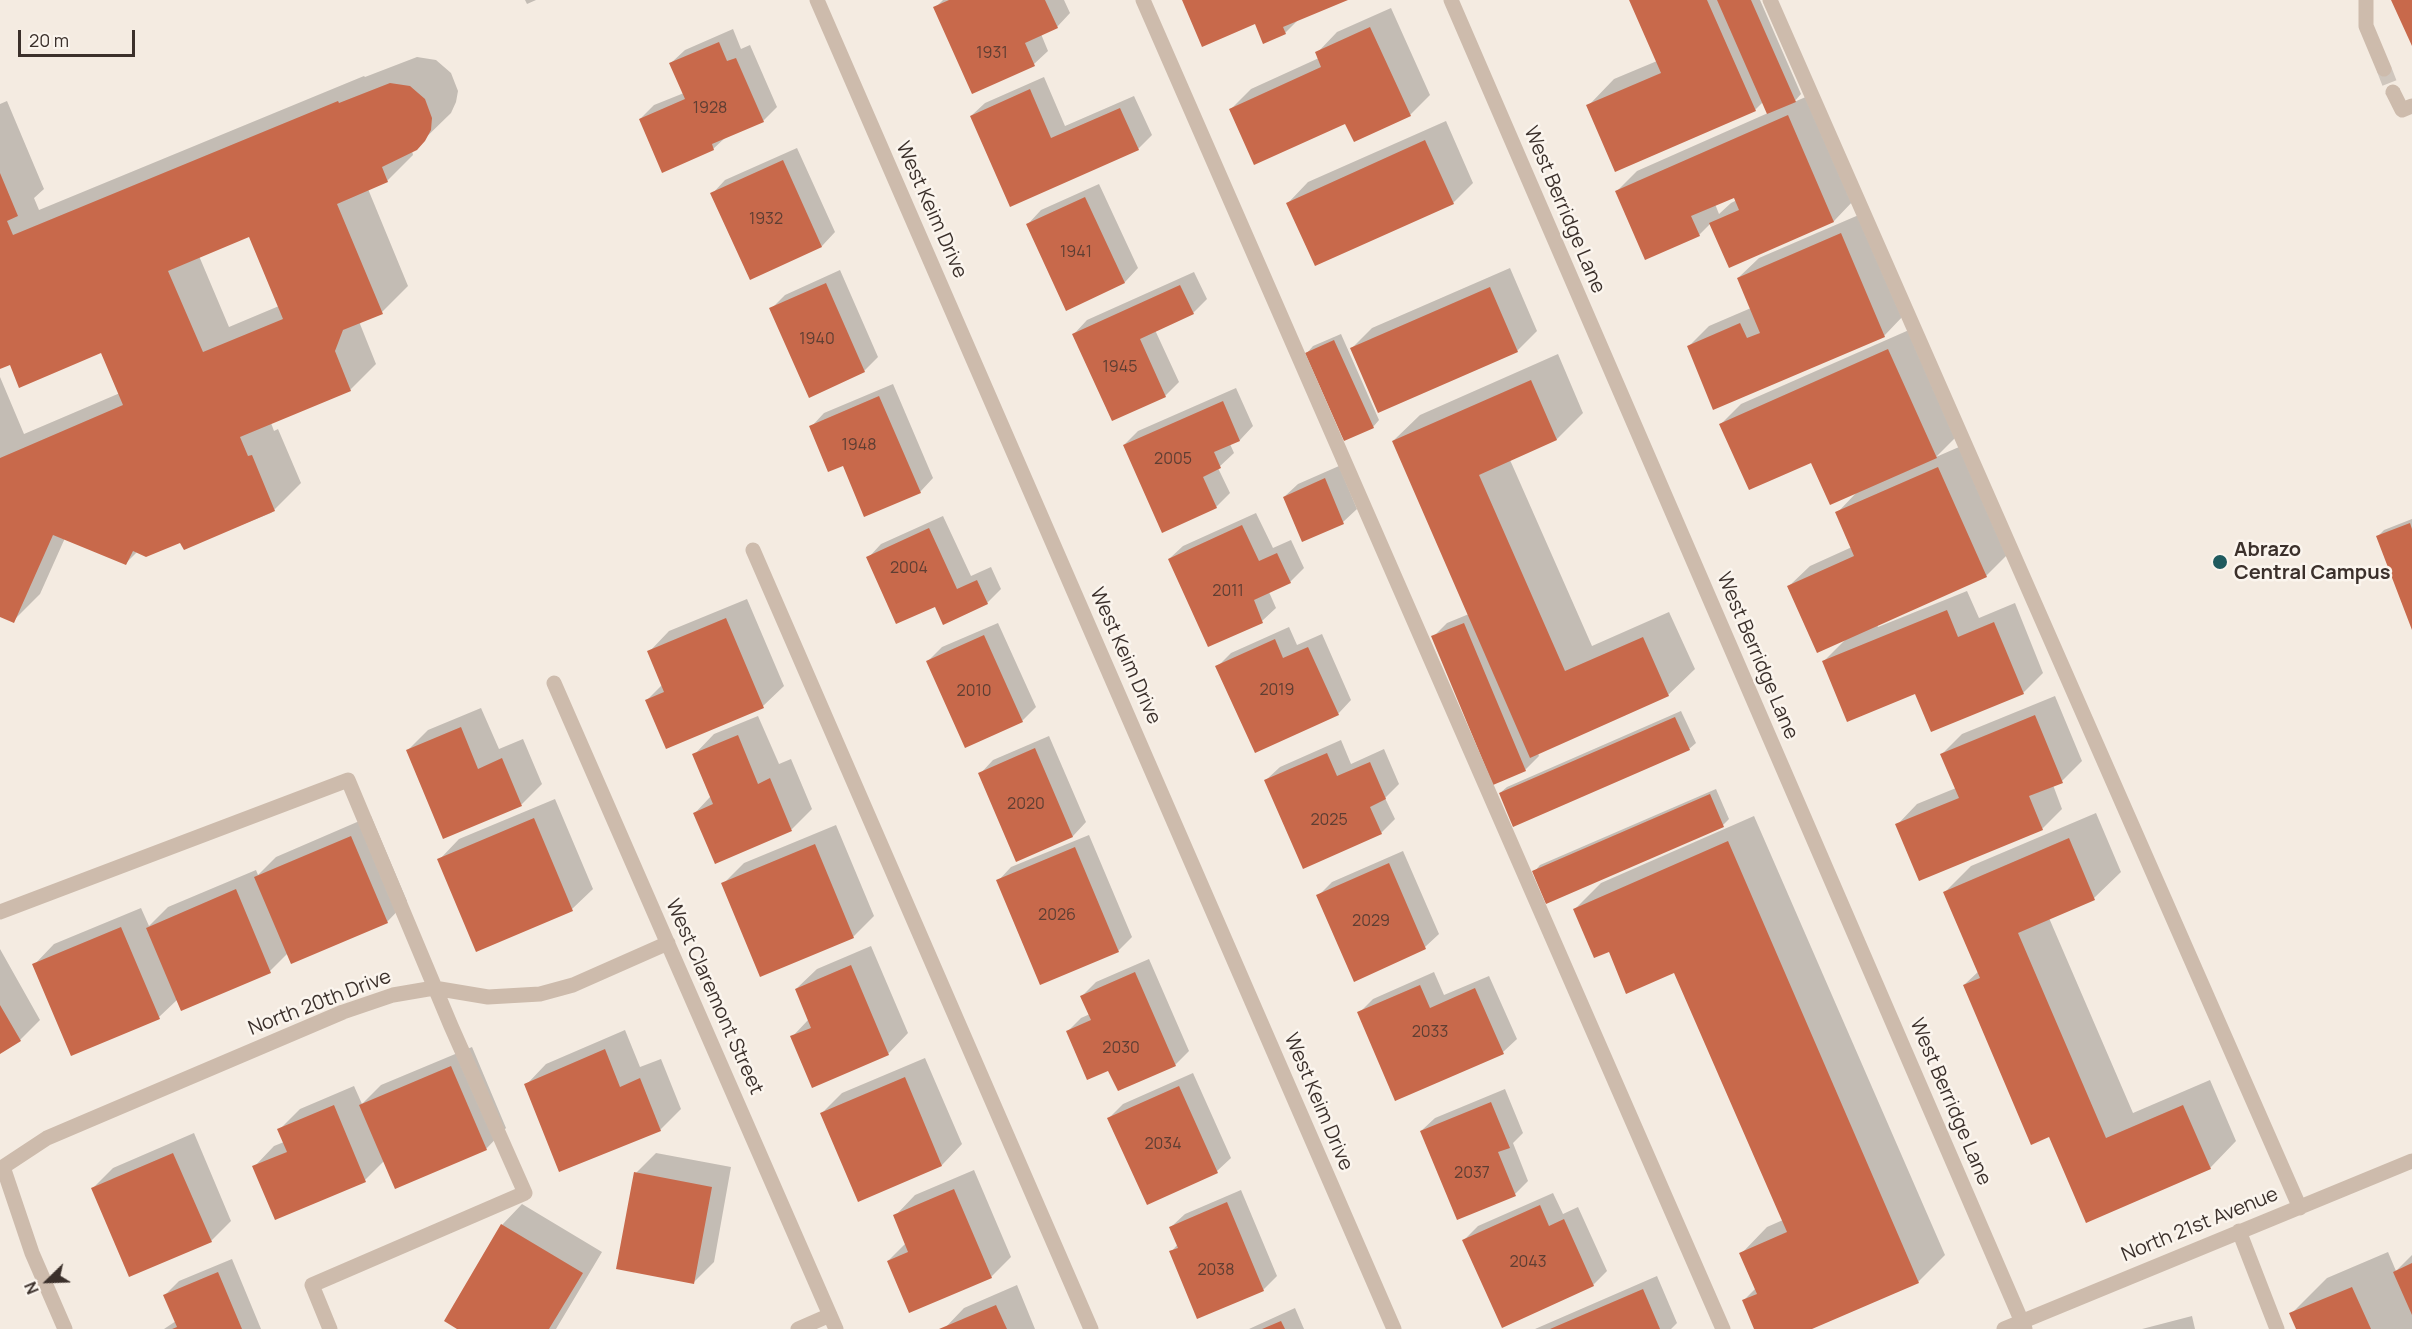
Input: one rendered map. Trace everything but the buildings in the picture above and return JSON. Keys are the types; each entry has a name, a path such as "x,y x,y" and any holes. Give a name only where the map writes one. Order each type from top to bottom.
{"street":[{"name":"West Keim Drive","path":"817,0 1394,1329"},
{"path":"1143,0 1723,1329"},
{"name":"West Berridge Lane","path":"1451,0 2024,1325"},
{"path":"1770,0 2300,1208"},
{"path":"2366,0 2366,26 2384,69"},
{"path":"2393,92 2402,110 2412,106"},
{"path":"753,550 1091,1329"},
{"name":"West Claremont Street","path":"554,683 833,1322"},
{"path":"0,912 348,780 434,988 525,1193 312,1285 330,1329"},
{"name":"North 20th Drive","path":"65,1329 32,1254 3,1167 47,1138 343,1012 393,995 434,988 488,997 540,994 573,985 668,943"},
{"name":"North 21st Avenue","path":"2004,1329 2024,1325 2239,1231 2412,1161"},
{"path":"2239,1231 2277,1329"},
{"path":"798,1329 833,1322"}],"tunnel":[{"path":"2384,69 2393,92"}],"place":[{"name":"Abrazo Central Campus","path":"2220,562"}]}
